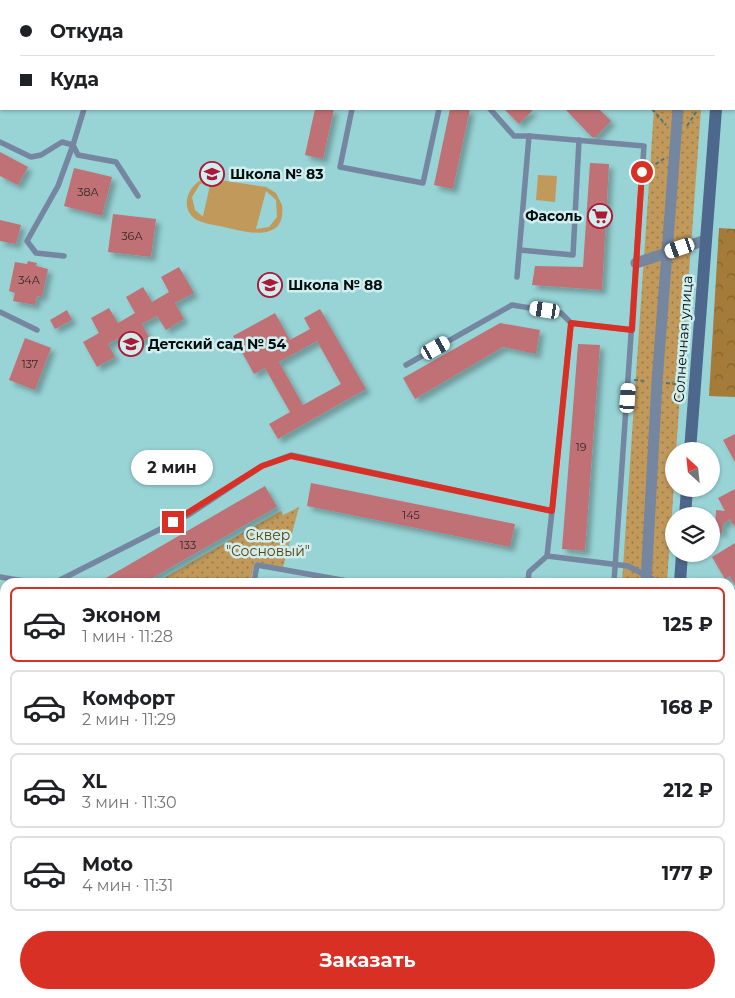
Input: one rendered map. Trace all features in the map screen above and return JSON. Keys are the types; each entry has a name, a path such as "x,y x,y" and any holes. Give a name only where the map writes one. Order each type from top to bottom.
{"main road":[{"name":"Солнечная улица","path":"691,442 716,110"},
{"path":"680,578 681,562"}],"street":[{"path":"646,578 678,110"},
{"path":"636,263 706,240"}],"lane":[{"path":"64,256 36,253 27,241 58,186 84,110"},
{"path":"352,110 340,167 423,183 439,110"},
{"path":"491,110 514,136 644,146 614,578"},
{"path":"517,277 529,136"},
{"path":"520,250 573,254 579,140"},
{"path":"0,142 31,157 41,155 62,142 73,145 78,155 116,162 138,196"},
{"path":"406,365 512,306 561,313 571,323 632,330"},
{"path":"0,312 37,330"},
{"path":"528,578 529,572 547,556 571,323"},
{"path":"64,578 190,514 262,466 291,456 552,511"},
{"path":"547,556 616,563 628,566 645,578"},
{"path":"255,578 257,565 320,578"}],"path":[{"path":"653,110 676,136"}],"green space":[{"path":"654,110 701,110 677,442 665,442 665,498 673,498 672,507 665,507 665,562 668,562 667,578 622,578"},
{"path":"538,175 557,176 555,202 536,200"},
{"path":"206,178 266,187 276,193 282,205 282,217 278,226 271,230 253,233 197,220 188,210 187,203 190,191","holes":["211,181 203,216 202,216 195,210 192,197 200,184","266,191 276,200 277,217 269,227 256,229"]},
{"path":"719,228 735,229 735,397 709,396"},
{"name":"Сквер \"Сосновый\"","path":"299,507 283,567 255,562 251,578 164,578 281,511 283,515"}],"building":[{"path":"315,110 334,110 323,159 305,155"},
{"path":"450,110 470,110 453,189 434,185"},
{"path":"505,110 533,110 519,124"},
{"path":"566,110 600,110 611,121 596,137 592,137"},
{"path":"0,152 28,167 18,185 0,176"},
{"path":"590,163 609,164 602,290 532,285 535,266 583,267"},
{"path":"74,168 112,177 102,216 64,206"},
{"path":"113,214 156,219 151,257 108,252"},
{"path":"0,220 21,225 16,244 0,241"},
{"path":"28,261 37,263 36,266 48,269 42,297 37,296 35,305 13,301 15,293 9,291 15,262 27,264"},
{"path":"179,267 194,293 175,303 184,319 166,330 157,316 142,324 149,337 132,347 125,335 108,344 115,357 97,367 83,342 99,333 91,318 109,308 118,323 135,313 126,297 143,287 152,302 169,292 161,277"},
{"path":"320,309 366,389 278,439 269,424 290,412 265,368 254,374 233,336 275,313 290,340 310,329 304,318","holes":["317,341 341,384 303,405 279,362"]},
{"path":"67,310 72,320 55,329 50,320"},
{"path":"500,323 540,330 536,354 503,347 415,399 403,378"},
{"path":"25,338 51,348 35,390 9,380"},
{"path":"578,344 600,345 585,551 562,549"},
{"path":"735,434 735,462 723,440"},
{"path":"311,483 515,524 510,547 307,506"},
{"path":"265,486 277,507 152,578 106,578"},
{"path":"735,489 735,527 730,519 723,524 722,533 720,533 720,510 725,511 718,498"},
{"path":"735,543 735,578 730,576 724,578 715,562 720,562 720,552"}],"place":[{"name":"Школа № 83","path":"212,174"},
{"name":"Фасоль","path":"600,216"},
{"name":"Школа № 88","path":"270,285"},
{"name":"Детский сад № 54","path":"131,344"}],"route":[{"path":"173,522 190,514 262,466 291,456 552,511 571,323 632,330 642,172"}]}
